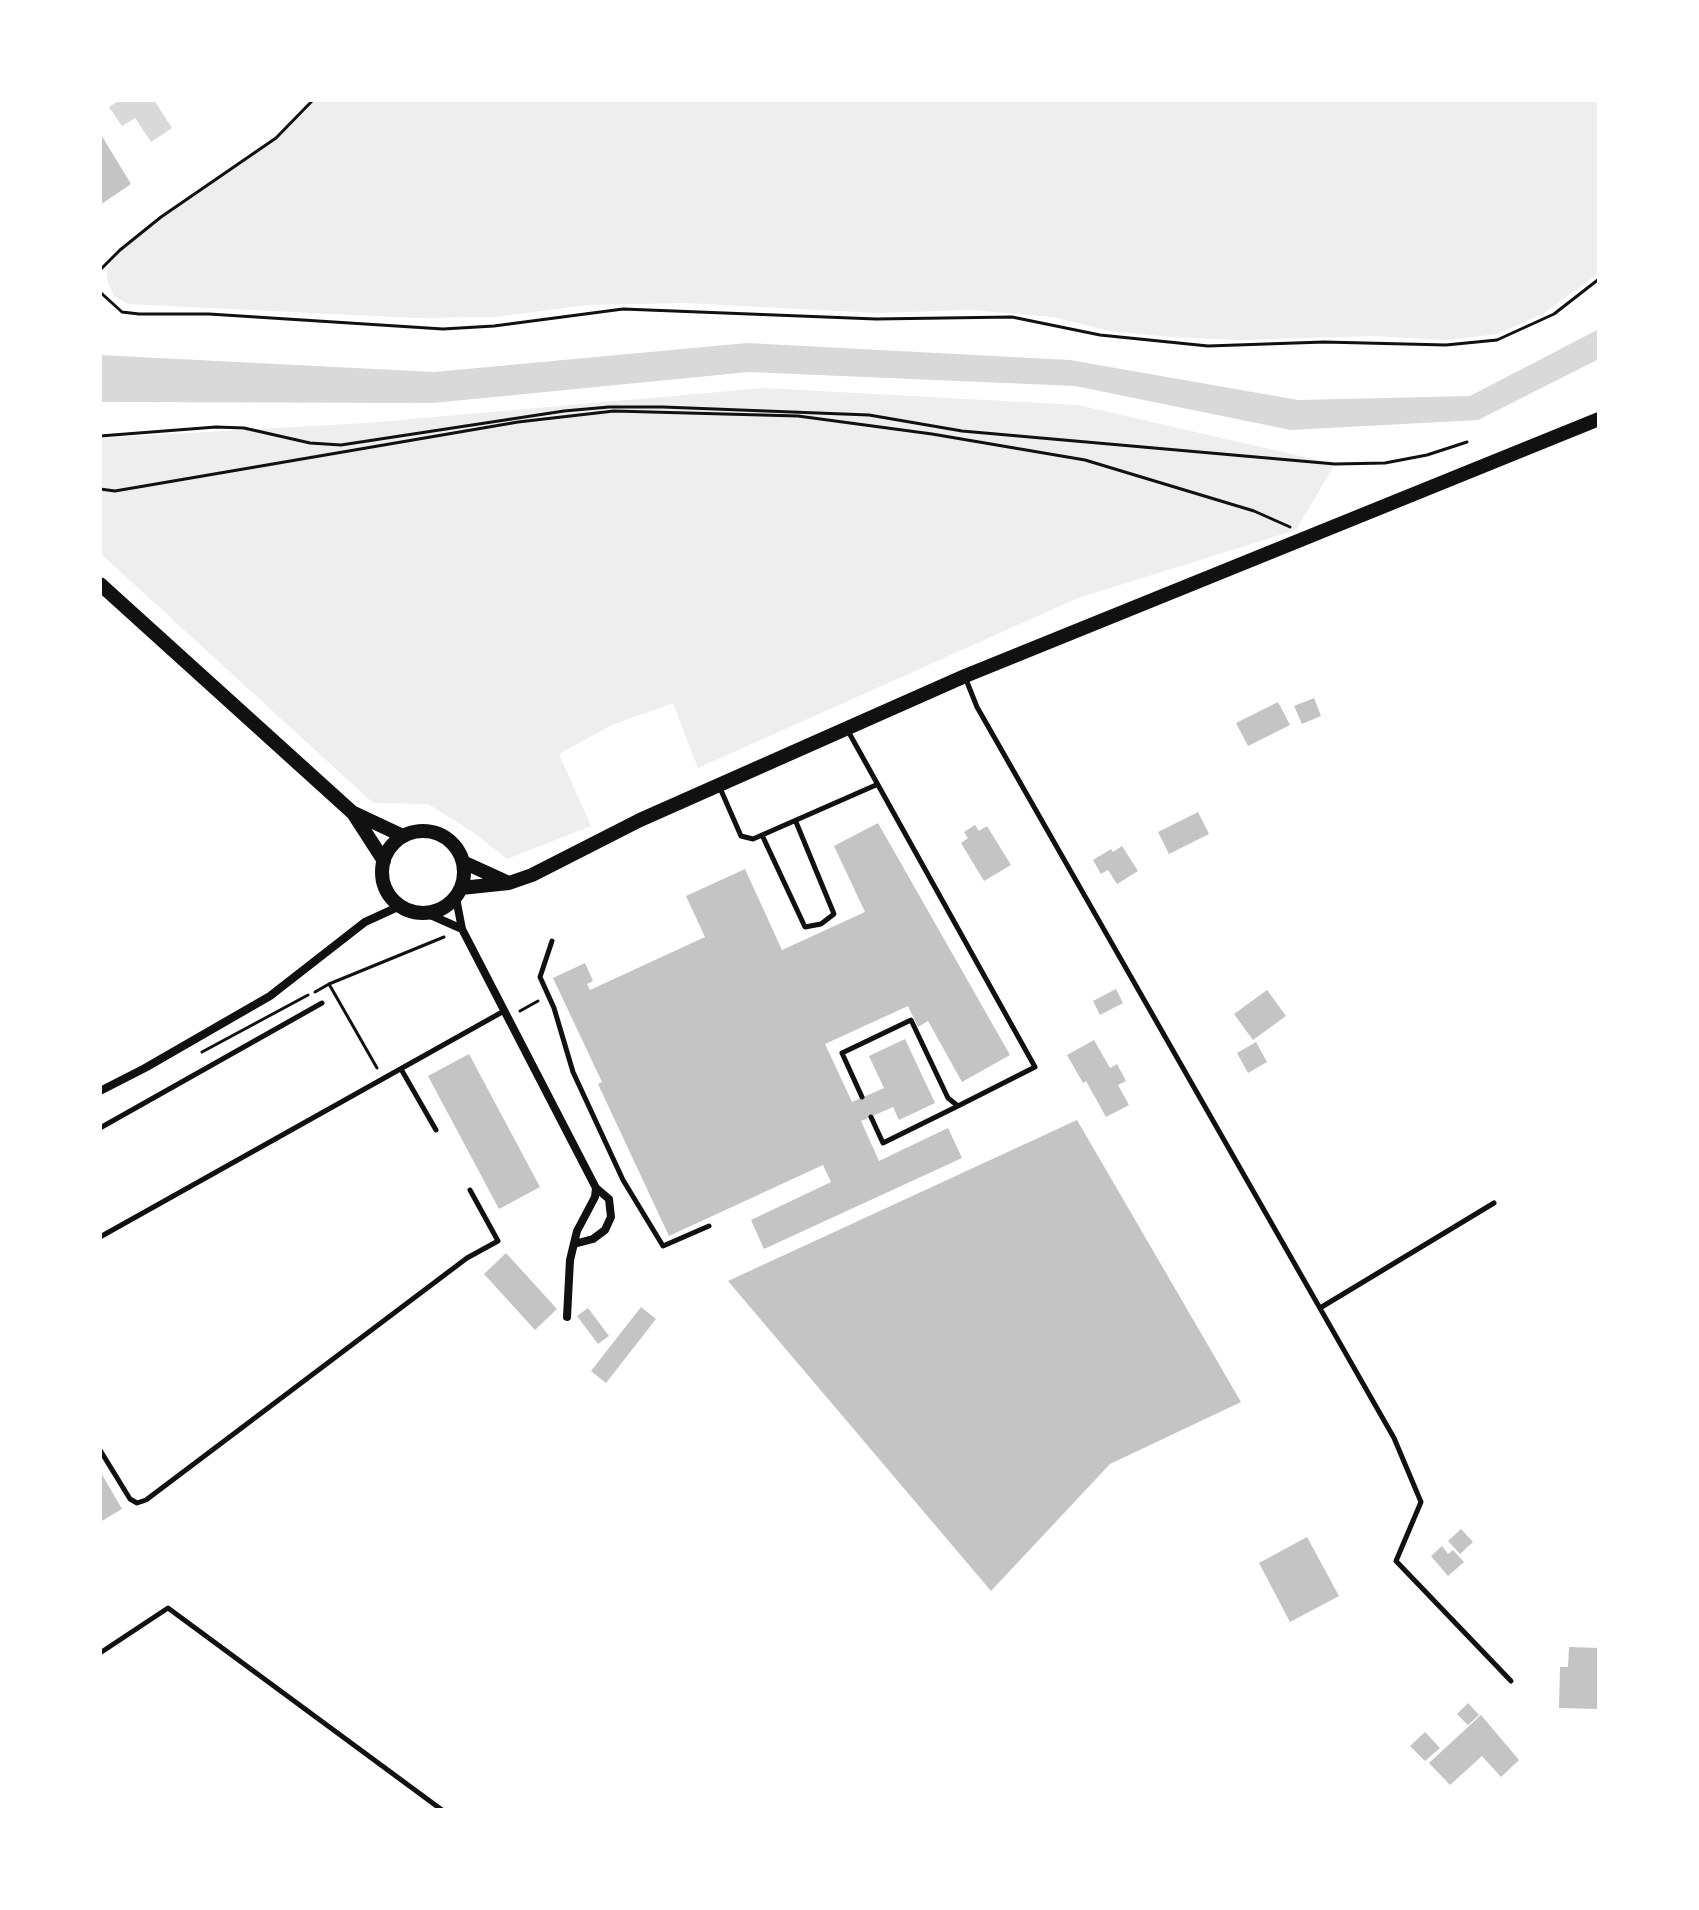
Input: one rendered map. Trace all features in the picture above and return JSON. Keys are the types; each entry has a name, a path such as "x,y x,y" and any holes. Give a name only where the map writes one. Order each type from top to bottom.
{"main road":[{"path":"458,893 532,875 640,820 965,676 1599,419"},
{"path":"100,584 353,813 384,861 385,886 400,906 413,912 426,913 448,906 458,893 464,875 458,851 440,834 415,832 403,836 394,843 384,861"},
{"path":"353,813 403,836"},
{"path":"463,862 509,883"}],"street":[{"path":"458,893 462,929 596,1188 609,1199 611,1217 605,1230 593,1239 574,1244"},
{"path":"100,1091 270,996 365,922 400,906"},
{"path":"426,913 462,929"},
{"path":"567,1317 570,1260 577,1231 595,1197 596,1188"}],"lane":[{"path":"965,676 977,707 1394,1438 1421,1502 1396,1561 1511,1681"},
{"path":"847,729 1035,1067 883,1143 871,1117"},
{"path":"719,785 741,836 753,839 876,785"},
{"path":"762,835 805,927 821,924 834,914 796,822"},
{"path":"552,941 540,977 573,1072 623,1180 663,1246 709,1226"},
{"path":"100,1128 322,1003"},
{"path":"100,1237 506,1014"},
{"path":"862,1097 842,1053 911,1020 948,1098 958,1106"},
{"path":"401,1069 436,1130"},
{"path":"100,1450 130,1499 137,1503 146,1500 467,1258 498,1241 470,1190"},
{"path":"1320,1308 1494,1203"},
{"path":"100,1653 168,1608 442,1810"}],"path":[{"path":"100,270 161,217 276,138 313,100"},
{"path":"100,292 122,312 139,314 209,314 443,329 494,326 623,309 876,319 1012,317 1100,335 1208,346 1324,342 1446,345 1497,340 1554,314 1599,279"},
{"path":"100,436 216,427 244,428 289,440 341,445 564,411 663,407 869,415 962,431 1335,464 1385,463 1427,455 1467,442"},
{"path":"100,489 115,491 518,422 614,411 798,416 932,434 1085,460 1254,511 1311,537"},
{"path":"194,1056 329,984 462,929"},
{"path":"329,984 383,1079"},
{"path":"506,1014 549,996"}],"shaded area":[{"path":"120,100 154,100 172,128 151,142 135,118 122,126 109,107"},
{"path":"313,100 1599,100 1599,273 1544,313 1498,334 1447,340 1372,336 1240,340 1170,337 1110,331 1053,317 972,310 877,313 685,303 587,305 495,317 416,318 128,304 114,296 107,281 107,269 120,250 161,217 276,138"},
{"path":"1599,329 1599,359 1478,420 1291,430 1075,386 749,372 433,403 100,402 100,355 434,372 747,343 1070,360 1298,400 1470,396"},
{"path":"764,388 1078,405 1335,464 1296,530 1078,598 698,768 673,703 612,725 559,754 591,826 507,859 473,832 428,804 373,803 100,553 100,438 366,423"}],"building":[{"path":"100,133 131,184 100,205"},
{"path":"1314,698 1321,716 1302,724 1294,706"},
{"path":"1278,702 1290,725 1248,746 1236,723"},
{"path":"1198,812 1209,834 1169,854 1158,832"},
{"path":"878,823 1010,1055 962,1082 928,1021 918,1027 908,1006 825,1044 852,1102 884,1088 869,1056 905,1039 935,1103 899,1120 893,1107 861,1121 879,1161 948,1128 962,1158 764,1249 751,1220 831,1182 823,1165 669,1236 598,1084 602,1082 553,978 585,963 593,981 587,984 590,990 705,937 686,896 745,869 782,950 865,912 834,846"},
{"path":"975,825 979,831 987,826 1011,865 984,881 961,843 968,838 964,832"},
{"path":"1122,846 1138,871 1117,884 1108,870 1101,874 1093,860"},
{"path":"1116,989 1123,1003 1100,1015 1093,1001"},
{"path":"1267,990 1286,1016 1253,1040 1234,1014"},
{"path":"1094,1040 1110,1068 1117,1064 1126,1081 1118,1085 1129,1105 1106,1117 1067,1055"},
{"path":"1256,1042 1267,1062 1248,1073 1237,1053"},
{"path":"469,1054 540,1187 499,1209 428,1076"},
{"path":"1077,1120 1241,1402 1110,1464 991,1591 728,1281"},
{"path":"506,1253 557,1309 535,1330 484,1274"},
{"path":"641,1307 656,1319 606,1383 591,1371"},
{"path":"588,1308 609,1336 598,1344 577,1316"},
{"path":"100,1471 122,1509 100,1522"},
{"path":"1461,1529 1473,1542 1460,1554 1448,1541"},
{"path":"1307,1537 1339,1596 1290,1622 1259,1563"},
{"path":"1442,1546 1448,1554 1453,1550 1464,1562 1448,1576 1431,1556"},
{"path":"1569,1647 1599,1648 1599,1709 1559,1708 1560,1667 1568,1667"},
{"path":"1468,1703 1479,1715 1468,1725 1457,1714"},
{"path":"1481,1715 1519,1760 1501,1777 1482,1756 1450,1785 1429,1763"},
{"path":"1425,1732 1440,1748 1425,1761 1410,1746"}]}
